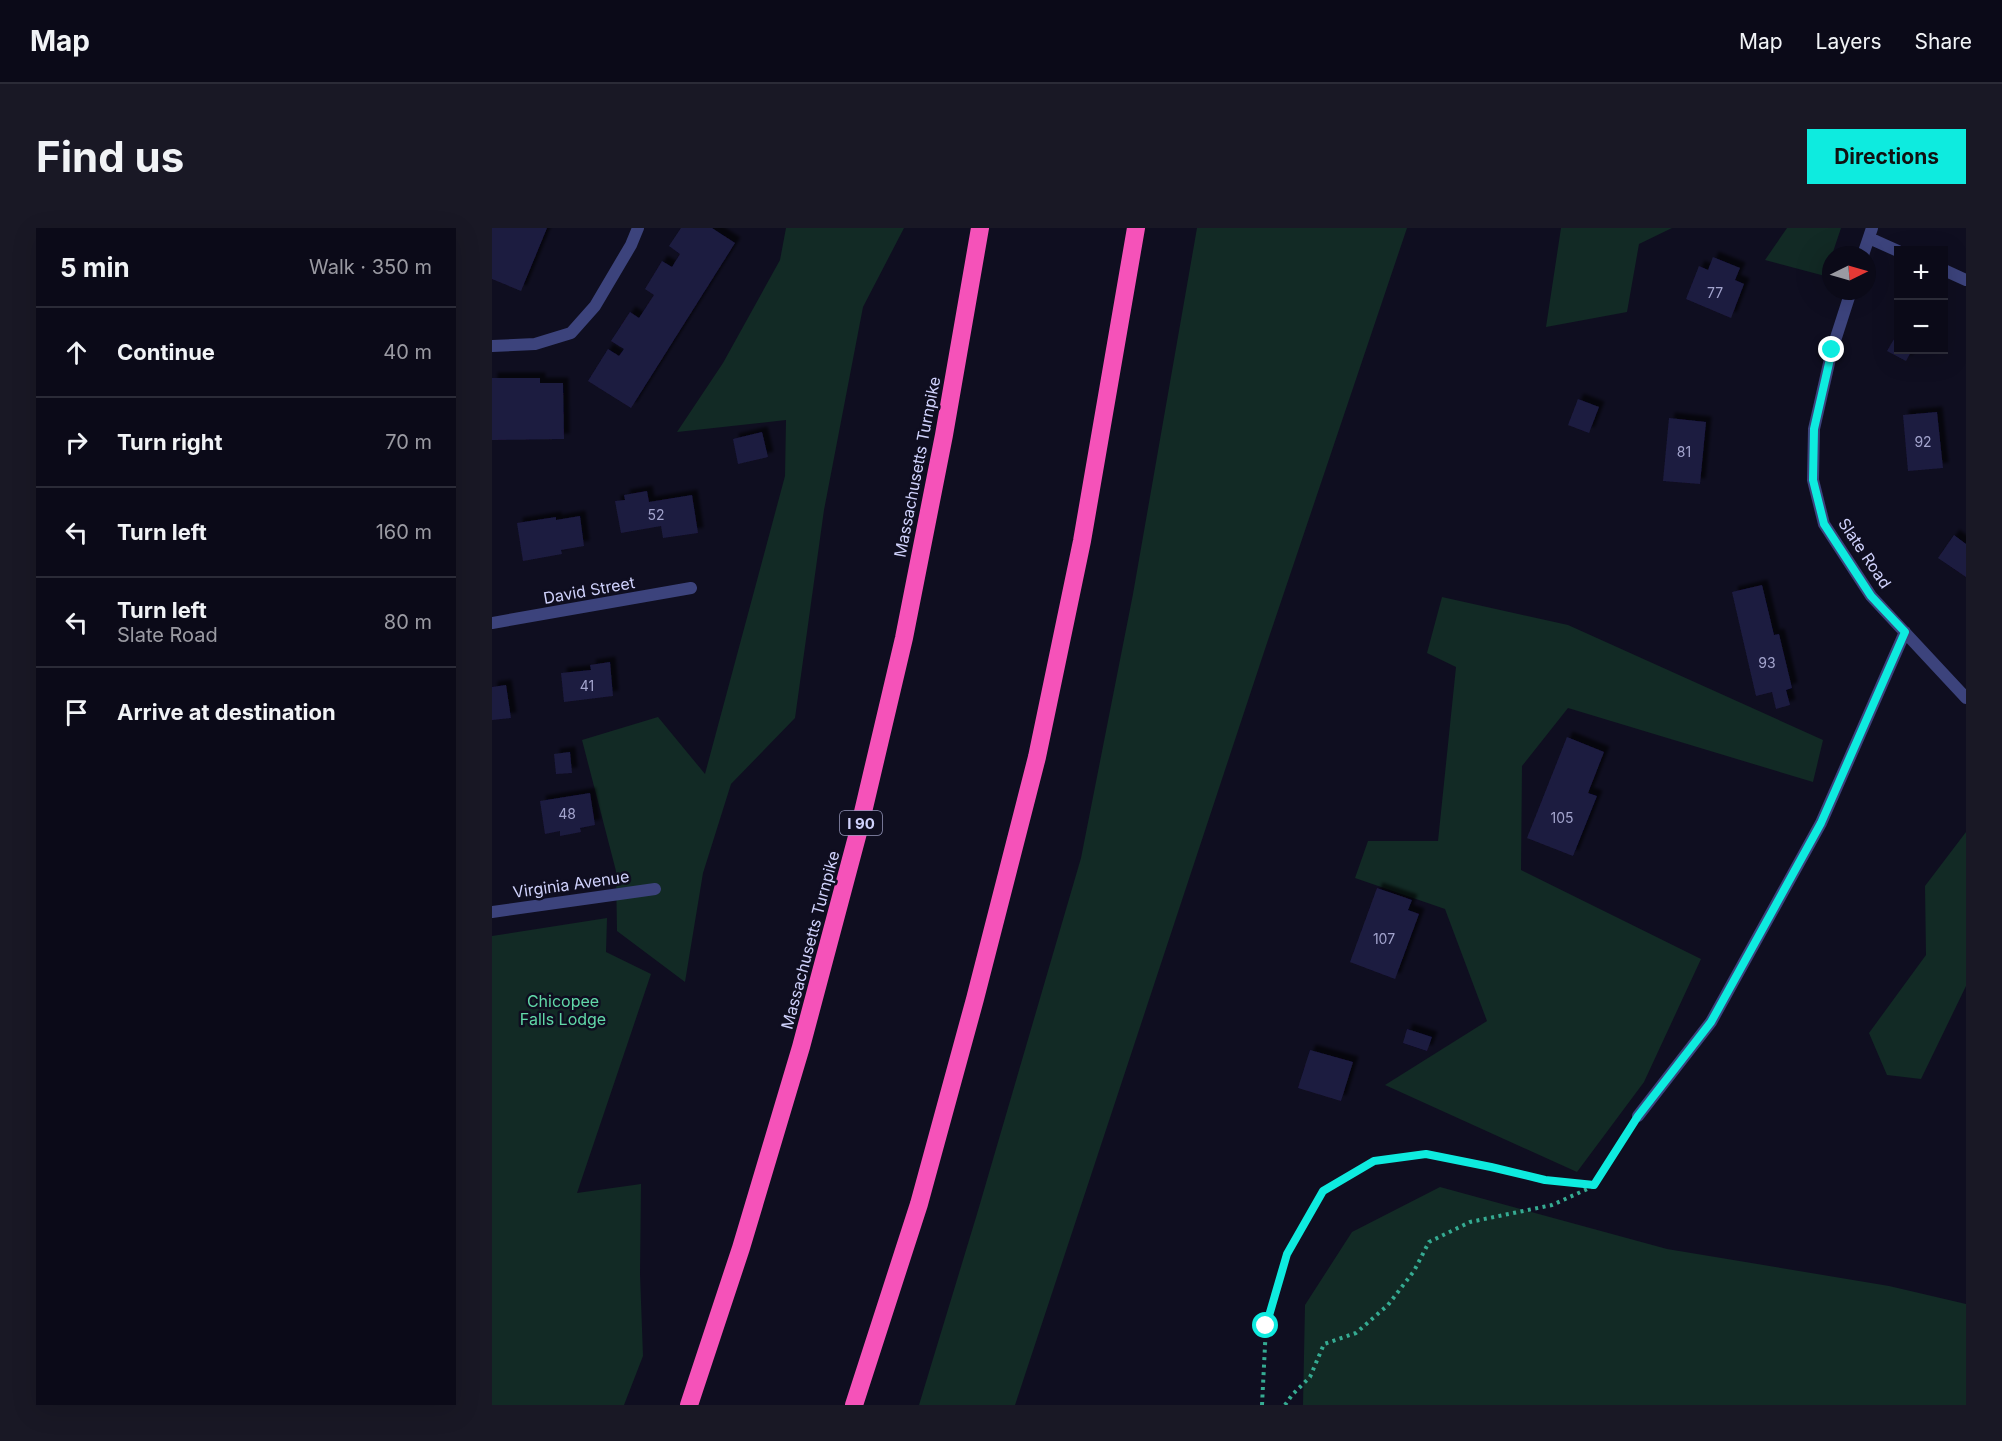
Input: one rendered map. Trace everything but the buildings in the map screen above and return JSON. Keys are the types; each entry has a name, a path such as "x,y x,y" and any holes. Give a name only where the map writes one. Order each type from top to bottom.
{"highway":[{"name":"Massachusetts Turnpike","path":"689,1405 741,1248 801,1047 859,829 904,639 944,435 980,228"},
{"path":"854,1405 919,1204 975,999 1037,757 1082,541 1136,228"}],"street":[{"path":"492,346 535,344 571,333 595,306 638,228"},
{"path":"1870,233 1894,248"},
{"path":"1948,272 1966,280"},
{"name":"Slate Road","path":"1848,300 1832,350 1814,429 1813,480 1824,524 1871,596 1966,698"},
{"name":"David Street","path":"492,623 691,588"},
{"path":"1638,1116 1711,1022 1815,833 1905,632"},
{"name":"Virginia Avenue","path":"492,912 655,889"}],"path":[{"path":"1285,1405 1310,1377 1324,1344 1356,1333 1388,1305 1414,1272 1429,1242 1470,1222 1552,1205 1594,1185 1638,1116"},
{"path":"1262,1405 1266,1326 1287,1254 1323,1191 1374,1161 1426,1154 1545,1180 1594,1185"}],"green space":[{"path":"786,228 904,228 863,307 824,510 795,718 731,784 703,873 685,982 617,931 616,871 582,740 658,717 705,774 785,476 786,420 677,432 723,363 780,260"},
{"path":"1197,228 1407,228 1015,1405 919,1405 1081,858 1133,594"},
{"path":"1561,228 1672,228 1639,244 1627,312 1546,327"},
{"path":"1787,228 1841,228 1835,246 1822,246 1822,275 1765,260"},
{"path":"1442,597 1568,625 1823,740 1813,782 1568,708 1522,766 1521,870 1701,959 1644,1082 1577,1172 1385,1085 1487,1021 1445,909 1355,878 1368,841 1438,841 1456,667 1427,653"},
{"path":"1966,832 1966,986 1921,1079 1887,1075 1869,1033 1926,955 1925,886"},
{"name":"Chicopee Falls Lodge","path":"607,918 606,952 651,974 577,1193 641,1184 640,1274 643,1356 624,1405 492,1405 492,936"},
{"path":"1440,1187 1667,1249 1889,1286 1966,1304 1966,1405 1303,1405 1305,1305 1352,1232"}],"route":[{"path":"1266,1326 1287,1254 1323,1191 1374,1161 1426,1154 1545,1180 1594,1185 1638,1116 1711,1022 1821,823 1905,632 1871,596 1824,524 1813,480 1814,429 1832,350"}]}
